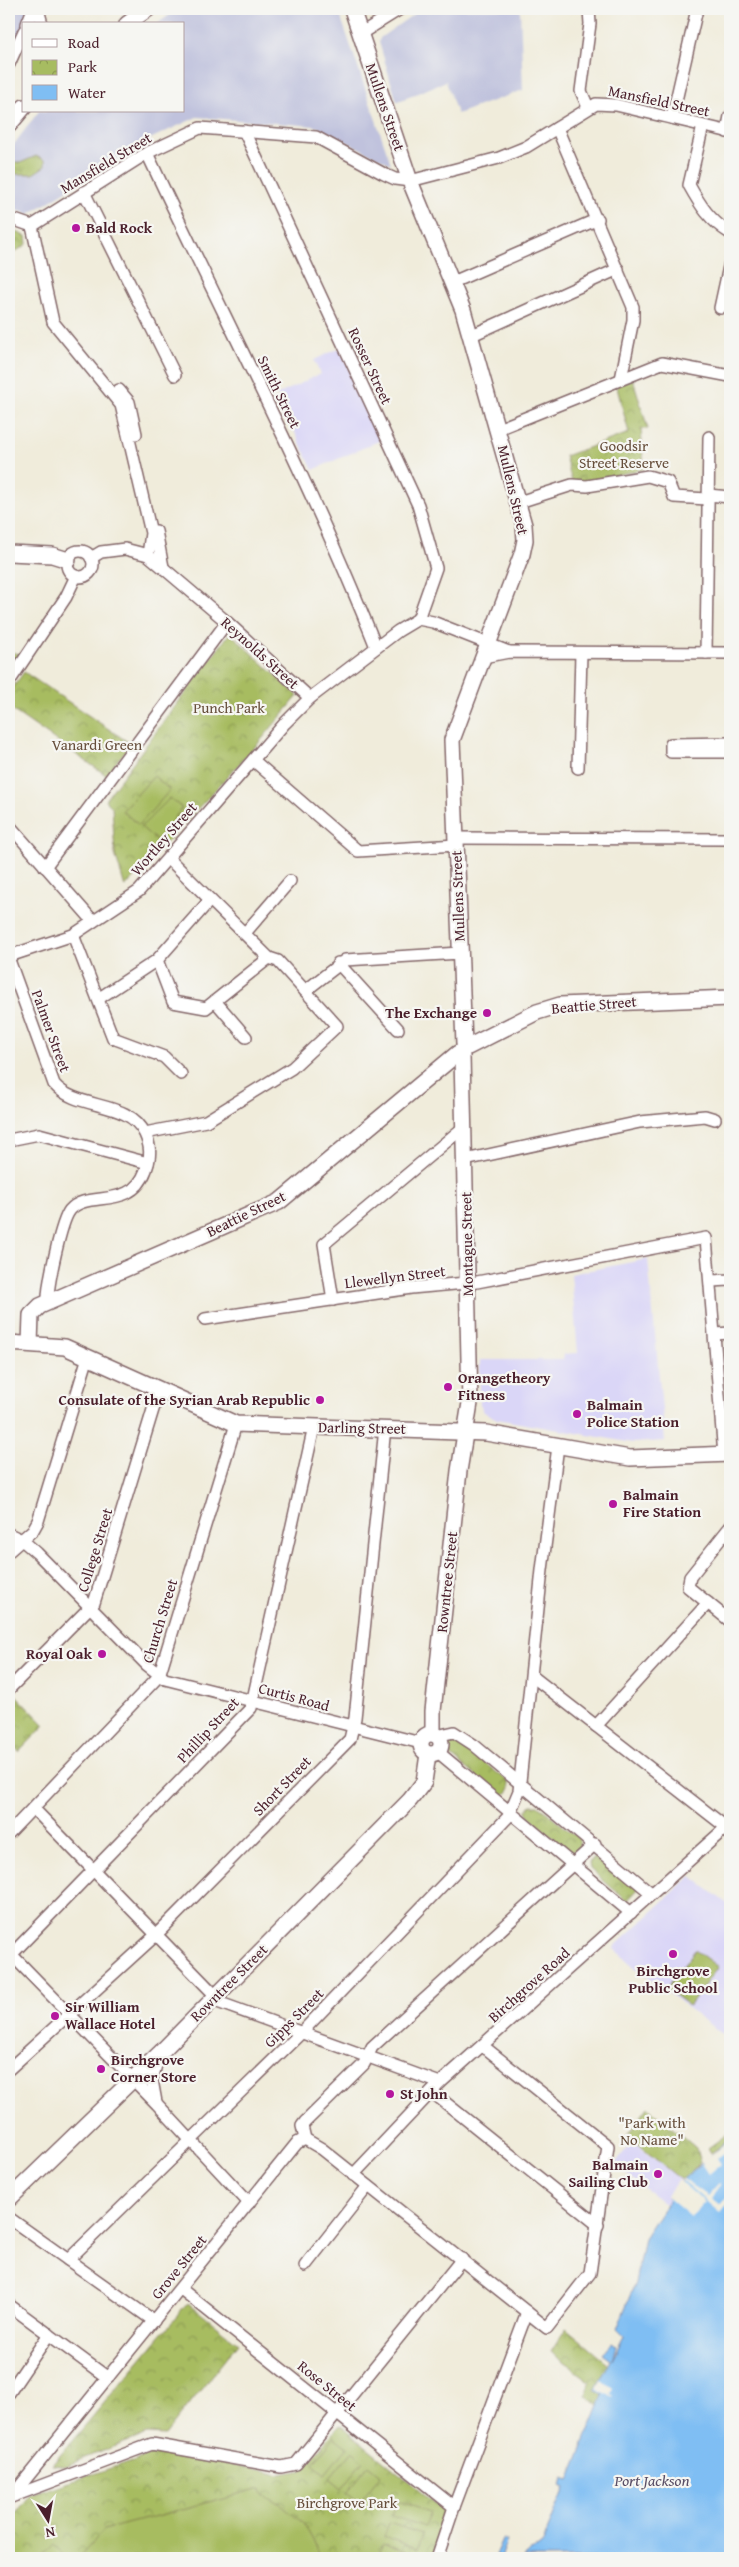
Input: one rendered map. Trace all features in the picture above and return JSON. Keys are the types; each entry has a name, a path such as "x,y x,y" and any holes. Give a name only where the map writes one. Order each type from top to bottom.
{"street":[{"path":"28,22 33,9"},
{"path":"38,9 41,22"},
{"path":"130,22 148,9"},
{"name":"Mullens Street","path":"352,9 410,181 453,282 498,429 524,525 524,548 452,740 463,1050"},
{"path":"360,34 400,9"},
{"path":"588,107 581,91 590,24 589,9"},
{"path":"672,118 697,9"},
{"path":"9,64 22,35"},
{"name":"Mansfield Street","path":"32,226 147,153 200,128 316,136 384,174 395,179 410,181 500,158 526,148 588,107 596,104 616,105 729,132"},
{"path":"9,125 22,109"},
{"path":"729,132 730,116"},
{"path":"703,126 689,185 703,210 719,226 730,233"},
{"path":"556,128 598,219 634,307 621,379"},
{"name":"Rosser Street","path":"244,130 418,505 436,568 418,619"},
{"name":"Smith Street","path":"147,153 306,481 341,558 376,647"},
{"path":"84,192 175,375"},
{"path":"9,218 32,226 53,322 125,404 163,567"},
{"path":"453,282 598,219"},
{"path":"720,308 730,262"},
{"path":"470,336 618,269"},
{"path":"498,429 662,363 730,376"},
{"path":"125,404 151,533 148,555"},
{"path":"706,653 709,437"},
{"path":"519,502 572,485 587,486 648,476 668,482 674,498 730,497"},
{"name":"Reynolds Street","path":"91,558 101,552 126,549 148,555 227,622 310,698 376,647 418,619"},
{"path":"78,551 86,552 91,558 93,565 90,572 83,576 76,576 69,570 68,560 71,555 78,551"},
{"path":"9,553 52,555 68,560"},
{"path":"9,682 66,597 76,576"},
{"path":"418,619 488,642 510,652"},
{"path":"45,867 227,622"},
{"path":"483,657 510,652 730,653"},
{"path":"578,768 581,653"},
{"name":"Wortley Street","path":"9,956 73,935 139,891 284,723 310,698"},
{"path":"730,743 671,744 671,752 730,752"},
{"path":"253,760 358,851 455,841 730,839"},
{"path":"9,825 93,921"},
{"path":"48,1302 48,1289 63,1227 70,1210 82,1203 116,1198 135,1188 143,1178 151,1150 145,1133 206,1121 292,1068 337,1026 278,961 269,958 168,858"},
{"path":"244,933 290,881"},
{"path":"98,999 156,960 210,900"},
{"path":"73,935 113,1038 164,1057 180,1074"},
{"path":"305,991 338,963 352,959 460,953"},
{"path":"211,1005 269,958"},
{"name":"Palmer Street","path":"9,960 54,1084 65,1094 127,1115 134,1119 145,1133"},
{"path":"156,960 173,1002 211,1005 246,1038"},
{"path":"338,963 398,1029"},
{"name":"Beattie Street","path":"30,1344 31,1315 33,1310 279,1202 463,1050 537,1012 560,1005 728,1001"},
{"name":"Montague Street","path":"463,1050 470,1404 466,1431"},
{"path":"465,1160 640,1122 705,1116 715,1119"},
{"path":"333,1300 324,1244 464,1127"},
{"path":"9,1140 39,1134 148,1163"},
{"name":"Llewellyn Street","path":"205,1319 467,1283 706,1238 711,1281"},
{"path":"727,1454 711,1281 730,1280"},
{"path":"715,1334 730,1333"},
{"name":"Darling Street","path":"9,1343 60,1346 236,1424 466,1431 630,1458 727,1454"},
{"path":"9,1552 33,1530 40,1515 88,1357"},
{"name":"College Street","path":"9,1689 91,1609 159,1390"},
{"name":"Church Street","path":"9,1833 159,1676 236,1424"},
{"name":"Phillip Street","path":"10,1955 246,1715 253,1701 314,1427"},
{"name":"Short Street","path":"9,2070 156,1935 350,1739 353,1728 385,1428"},
{"name":"Rowntree Street","path":"9,2199 159,2054 410,1800 424,1782 431,1744 466,1431"},
{"name":"Gipps Street","path":"68,2260 301,2033 508,1817 509,1811 519,1792 542,1570 558,1446"},
{"path":"730,1527 690,1577 688,1587 730,1621"},
{"name":"Curtis Road","path":"9,1534 22,1540 159,1676 172,1682 253,1701 353,1728 431,1744"},
{"path":"596,1726 708,1603"},
{"path":"532,1676 728,1826"},
{"path":"631,1913 431,1744 454,1732 474,1744 651,1893"},
{"path":"32,1808 156,1935 214,1998 301,2033 440,2083"},
{"name":"Birchgrove Road","path":"353,2174 440,2083 728,1826"},
{"path":"483,2046 608,2146 590,2273 547,2328 316,2144 305,2138 302,2126 364,2064 372,2047 594,1844"},
{"path":"10,1955 133,2079 249,2203"},
{"path":"157,2104 152,2080 159,2054"},
{"path":"432,2092 598,2225"},
{"name":"Grove Street","path":"10,2499 297,2143 305,2138"},
{"path":"305,2266 368,2186"},
{"path":"9,2218 154,2321"},
{"path":"10,2499 152,2444 293,2466 462,2259"},
{"name":"Rose Street","path":"181,2289 454,2507"},
{"path":"9,2304 108,2378"},
{"path":"438,2558 454,2507 527,2312"},
{"path":"9,2393 50,2334"}],"shaded area":[{"path":"9,9 33,9 27,22 22,22 22,34 9,64"},
{"path":"178,9 338,9 391,164 315,126 197,117 152,138 29,214 9,207 9,151 38,112 185,112 185,22 160,22"},
{"path":"421,9 520,9 523,90 457,114 446,81 397,102 379,42 380,38"},
{"path":"340,348 381,440 313,470 277,395 320,374 314,360"},
{"path":"648,1259 665,1441 633,1443 497,1419 484,1412 480,1404 480,1360 563,1360 564,1354 578,1353 571,1274"},
{"name":"Birchgrove Public School","path":"691,1876 730,1906 730,2040 639,1971 613,1948"},
{"path":"632,2142 681,2180 667,2198 669,2200 666,2205 614,2165"}],"green space":[{"path":"36,156 45,160 45,166 33,174 9,174 9,160 20,163"},
{"path":"9,229 26,236 27,244 9,256"},
{"name":"Goodsir Street Reserve","path":"633,379 648,429 641,429 644,469 584,482 572,482 565,456 629,433 616,384"},
{"name":"Punch Park","path":"230,633 298,696 256,746 125,887 115,854 112,807 105,800"},
{"path":"9,652 21,654 9,672"},
{"name":"Vanardi Green","path":"24,672 131,744 106,775 9,708 9,693"},
{"path":"154,776 170,790 139,825 122,811"},
{"path":"170,798 182,808 157,841 141,827"},
{"path":"15,1694 45,1725 19,1752 14,1747 9,1752 9,1700"},
{"path":"450,1740 455,1740 509,1782 510,1788 507,1793 499,1796 443,1749 444,1745"},
{"path":"531,1805 538,1805 579,1839 580,1847 578,1851 568,1851 529,1817 526,1811"},
{"path":"597,1856 639,1888 627,1901 590,1869 589,1862"},
{"path":"695,1950 718,1967 689,2006 666,1989"},
{"name":"\"Park with No Name\"","path":"648,2107 696,2148 700,2163 683,2179 680,2179 627,2136"},
{"path":"730,2132 730,2139 711,2153 708,2148"},
{"path":"188,2303 238,2343 165,2435 147,2434 65,2466 52,2465"},
{"path":"566,2328 609,2364 596,2389 603,2394 599,2406 586,2395 590,2382 551,2352"},
{"name":"Birchgrove Park","path":"340,2425 445,2511 435,2558 9,2558 9,2523 30,2495 165,2450 280,2474 303,2470"},
{"path":"334,2437 347,2447 325,2474 313,2464"},
{"path":"352,2451 364,2461 342,2488 330,2478"},
{"path":"369,2465 381,2475 359,2502 347,2492"},
{"path":"261,2488 263,2494 299,2519 311,2535 320,2558 79,2558 104,2530"},
{"path":"397,2501 430,2512 424,2527 392,2516"},
{"path":"389,2523 422,2534 417,2549 384,2537"},
{"path":"54,2544 66,2556 63,2558 40,2558"},
{"path":"382,2544 415,2555 414,2558 377,2558"}],"water":[{"name":"Port Jackson","path":"730,2139 730,2558 523,2558 542,2544 565,2488 561,2486 563,2478 569,2480 599,2406 603,2394 596,2389 611,2359 603,2353 612,2343 616,2346 612,2359 624,2336 617,2329 635,2283 644,2238 669,2200 667,2198 682,2180"},
{"path":"502,2539 507,2541 500,2557 495,2555"}],"pier":[{"path":"730,2141 730,2149 717,2158 721,2164 709,2174 701,2162"},
{"path":"683,2179 707,2196 719,2183 721,2185 711,2198 720,2205 730,2193 730,2200 720,2213 681,2180"},
{"name":"Balmain Sailing Club","path":"678,2180 705,2202 691,2217 666,2196"},
{"path":"601,2380 613,2388 610,2394 613,2396 612,2398 597,2388"}],"place":[{"name":"Bald Rock","path":"76,228"},
{"name":"The Exchange","path":"487,1013"},
{"name":"Orangetheory Fitness","path":"448,1387"},
{"name":"Consulate of the Syrian Arab Republic","path":"320,1400"},
{"name":"Balmain Police Station","path":"577,1414"},
{"name":"Balmain Fire Station","path":"613,1504"},
{"name":"Royal Oak","path":"102,1654"},
{"name":"Birchgrove Public School","path":"673,1954"},
{"name":"Sir William Wallace Hotel","path":"55,2016"},
{"name":"Birchgrove Corner Store","path":"101,2069"},
{"name":"St John","path":"390,2094"},
{"name":"Balmain Sailing Club","path":"658,2174"}]}
